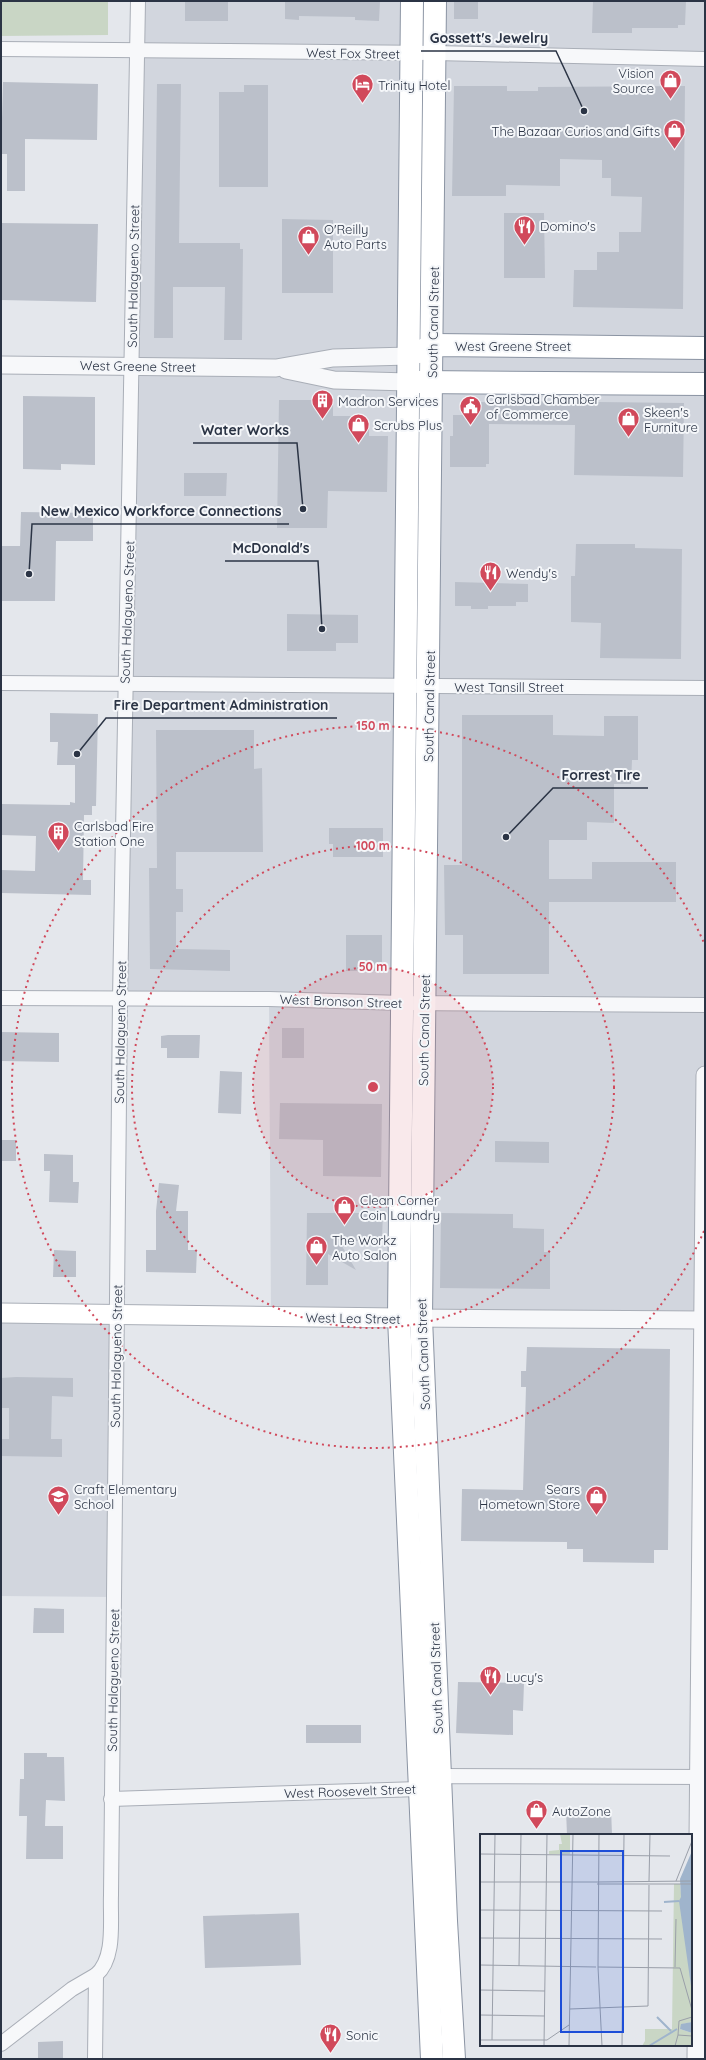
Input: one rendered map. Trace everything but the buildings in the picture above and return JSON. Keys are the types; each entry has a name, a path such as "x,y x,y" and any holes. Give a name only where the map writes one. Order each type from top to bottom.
{"highway":[{"name":"South Canal Street","path":"412,1 399,1318 432,2059"},
{"name":"South Canal Street","path":"435,1 429,687 421,1318 446,1922 454,2059"},
{"name":"West Greene Street","path":"409,356 432,346 705,348"},
{"name":"West Greene Street","path":"409,382 705,384"}],"main road":[{"name":"West Lea Street","path":"1,1313 399,1318"}],"street":[{"name":"South Halagueno Street","path":"96,1975 101,1971 106,1960 109,1946 120,999 130,532 131,366 138,1"},
{"name":"West Fox Street","path":"1,49 412,54 435,53 705,59"},
{"name":"West Greene Street","path":"276,368 332,358 409,356"},
{"name":"West Greene Street","path":"1,365 276,368 334,380 409,382"},
{"name":"West Tansill Street","path":"1,683 705,688"},
{"name":"West Bronson Street","path":"1,998 269,999 402,1003 705,1005"},
{"path":"696,2059 702,1777 705,1075"},
{"name":"West Lea Street","path":"399,1318 704,1320"},
{"path":"440,1776 702,1777"},
{"name":"West Roosevelt Street","path":"111,1799 419,1789 440,1776"},
{"path":"1,2044 72,1990 96,1975"},
{"path":"95,2059 96,1975"}],"shaded area":[{"path":"138,1 705,1 704,1320 271,1317 269,999 120,999"},
{"name":"Craft Elementary School","path":"1,1313 117,1314 114,1597 1,1596"}],"green space":[{"path":"1,1 108,1 108,35 1,36"}],"place":[{"name":"Vision Source","path":"670,100"},
{"name":"Trinity Hotel","path":"362,104"},
{"name":"Gossett's Jewelry","path":"584,111"},
{"name":"The Bazaar Curios and Gifts","path":"675,150"},
{"name":"Domino's","path":"524,246"},
{"name":"O'Reilly Auto Parts","path":"308,256"},
{"name":"Madron Services","path":"322,420"},
{"name":"Carlsbad Chamber of Commerce","path":"471,426"},
{"name":"Skeen's Furniture","path":"629,438"},
{"name":"Scrubs Plus","path":"358,444"},
{"name":"Water Works","path":"303,509"},
{"name":"New Mexico Workforce Connections","path":"29,574"},
{"name":"Wendy's","path":"491,592"},
{"name":"McDonald's","path":"322,629"},
{"name":"Fire Department Administration","path":"77,754"},
{"name":"Forrest Tire","path":"506,837"},
{"name":"Carlsbad Fire Station One","path":"59,852"},
{"name":"Clean Corner Coin Laundry","path":"345,1226"},
{"name":"The Workz Auto Salon","path":"316,1266"},
{"name":"Craft Elementary School","path":"58,1516"},
{"name":"Sears Hometown Store","path":"596,1516"},
{"name":"Lucy's","path":"491,1696"},
{"name":"AutoZone","path":"536,1830"},
{"name":"Sonic","path":"330,2054"}]}
